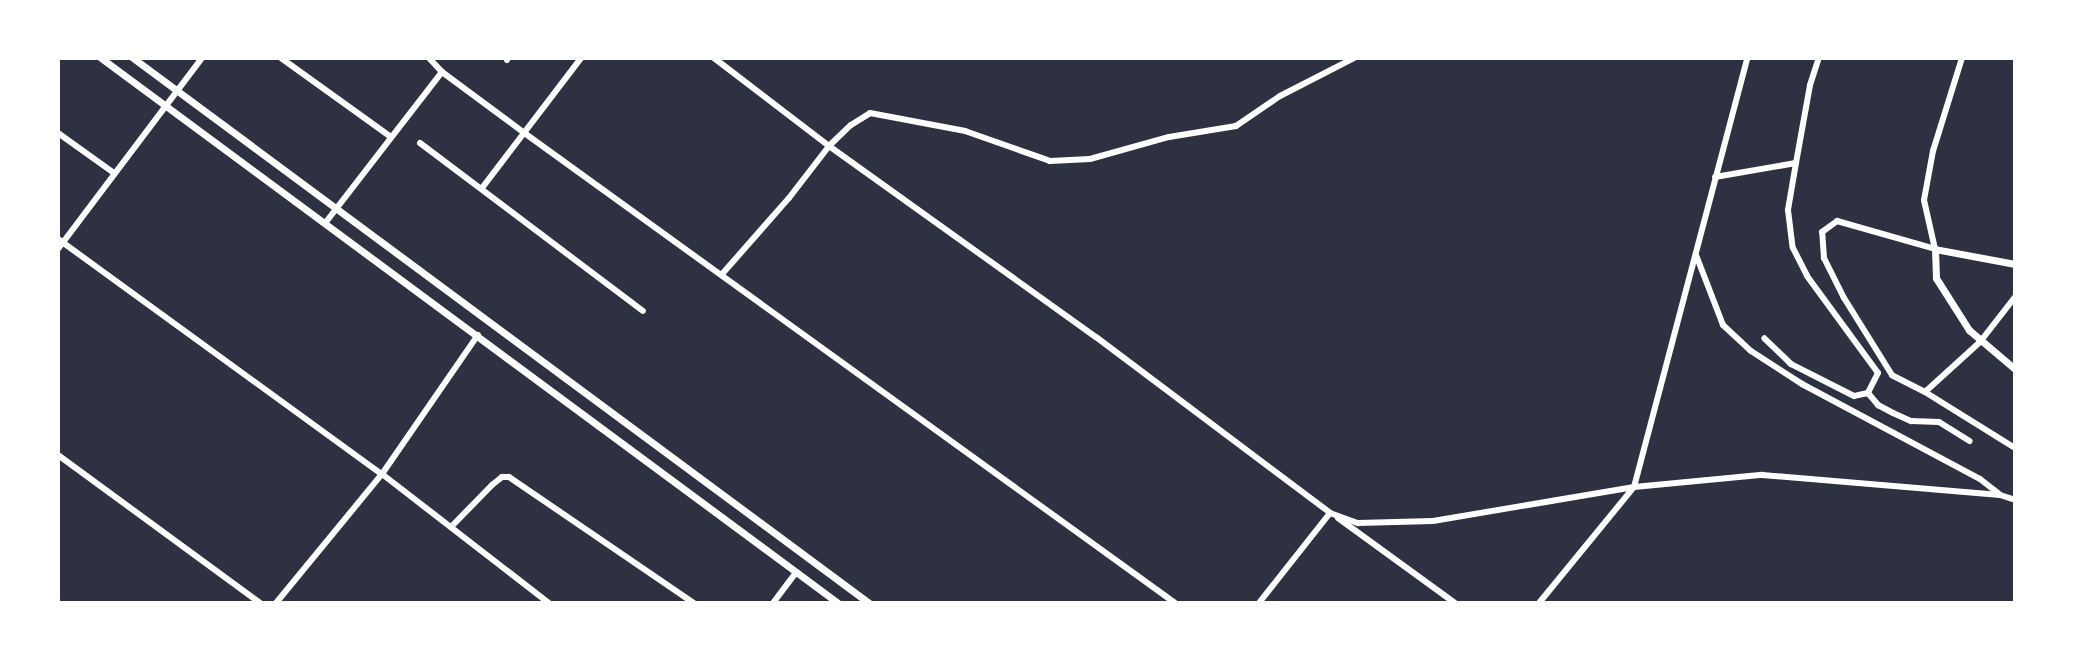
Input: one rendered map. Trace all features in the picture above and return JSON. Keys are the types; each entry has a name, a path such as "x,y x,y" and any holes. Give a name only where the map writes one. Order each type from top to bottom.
{"street":[{"path":"101,58 838,603"},
{"path":"133,58 869,603"},
{"path":"202,58 59,243 383,474 549,603"},
{"path":"281,58 391,137"},
{"path":"429,58 442,72 523,132 1175,603"},
{"path":"482,188 581,58"},
{"path":"714,58 829,146 1074,321 1455,603"},
{"path":"723,274 789,198 829,146 870,113 965,131 1050,161 1090,159 1170,137 1236,126 1280,96 1354,58"},
{"path":"1539,603 1634,487 1747,58"},
{"path":"1819,58 1810,85 1788,210 1793,248 1807,276 1878,373 1868,393"},
{"path":"1962,58 1933,151 1924,200 1935,249 1936,278 1980,342 2015,369"},
{"path":"326,222 442,72"},
{"path":"58,133 114,173"},
{"path":"420,144 643,311"},
{"path":"1715,177 1796,163"},
{"path":"2015,264 1935,249 1837,221 1822,232 1824,258 1892,375 2015,448"},
{"path":"1696,253 1723,325 1751,351 1802,384 1980,480 2000,495"},
{"path":"1925,393 1980,342 2015,297"},
{"path":"276,603 383,474 478,335"},
{"path":"1764,338 1791,365 1854,396 1868,393"},
{"path":"1868,393 1878,405 1894,413 1911,421 1939,422 1969,441"},
{"path":"58,455 256,602"},
{"path":"1331,513 1359,523 1433,521 1634,487 1762,475 2000,495 2015,500"},
{"path":"451,527 492,485 502,477 509,477 694,603"},
{"path":"1259,603 1331,513"},
{"path":"773,603 796,572"}]}
